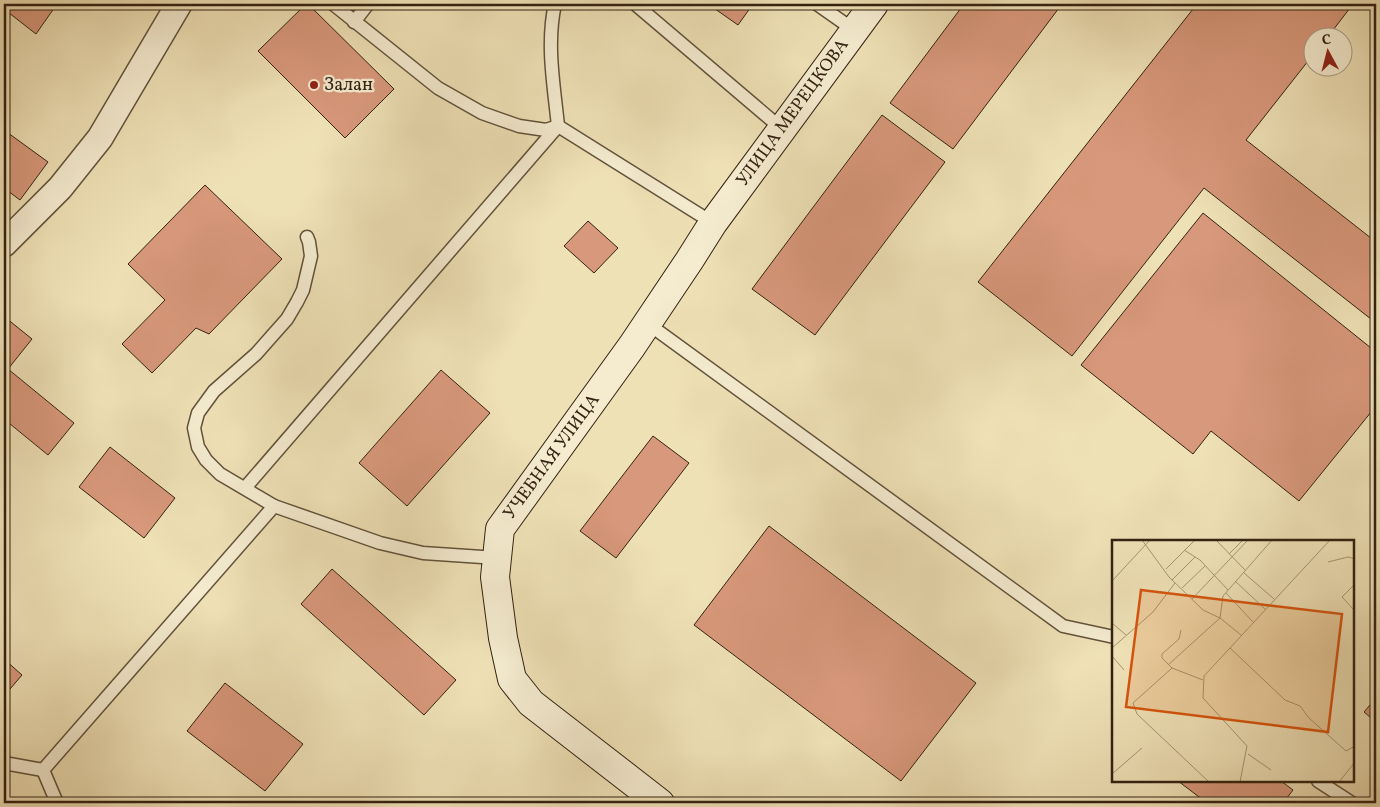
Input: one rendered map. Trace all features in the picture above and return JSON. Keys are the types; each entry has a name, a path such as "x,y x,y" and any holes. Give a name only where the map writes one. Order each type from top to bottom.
{"street":[{"path":"4,244 60,188 100,138 179,4"},
{"name":"УЛИЦА МЕРЕЦКОВА","path":"713,222 874,4"},
{"name":"УЧЕБНАЯ УЛИЦА","path":"660,803 531,703 512,679 503,638 495,576 500,528 647,323 713,222"}],"lane":[{"path":"333,4 438,88 482,113 519,126 546,130 558,126"},
{"path":"354,22 368,4"},
{"path":"245,488 558,126 551,57 555,4"},
{"path":"635,4 782,129"},
{"path":"818,4 854,30"},
{"path":"558,126 713,222"},
{"path":"307,237 311,256 303,290 298,302 287,319 256,354 214,391 198,413 194,428 198,447 206,460 220,474 274,506 380,543 423,553 497,558"},
{"path":"647,323 1063,626 1112,637"},
{"path":"43,770 274,506"},
{"path":"4,763 43,770"},
{"path":"43,770 57,803"},
{"path":"1320,782 1352,803"}],"building":[{"path":"4,4 57,4 36,34 4,9"},
{"path":"306,4 394,89 345,138 258,51"},
{"path":"708,4 753,4 738,25"},
{"path":"964,4 1062,4 953,149 890,103"},
{"path":"1197,4 1353,4 1335,28 1302,28 1302,69 1246,140 1376,242 1376,323 1204,188 1072,356 978,282"},
{"path":"882,115 945,162 815,335 752,289"},
{"path":"4,130 48,162 20,200 4,188"},
{"path":"205,185 282,259 209,334 196,328 152,373 122,344 165,300 128,264"},
{"path":"1203,213 1376,352 1376,406 1299,501 1211,431 1193,454 1081,365"},
{"path":"588,221 618,248 594,273 564,246"},
{"path":"6,318 32,339 8,369 74,423 48,455 4,419 4,321"},
{"path":"441,370 490,413 407,506 359,463"},
{"path":"653,436 689,463 616,558 580,531"},
{"path":"110,447 175,498 144,538 79,487"},
{"path":"769,526 976,683 901,781 694,625"},
{"path":"332,569 456,680 424,715 301,604"},
{"path":"4,659 22,675 4,696"},
{"path":"225,683 303,744 265,791 187,731"},
{"path":"1376,698 1376,722 1364,712"},
{"path":"1179,782 1282,782 1293,790 1283,803 1207,803"},
{"path":"1026,797 1034,803 1021,803"}],"place":[{"name":"Залан","path":"314,85"}]}
